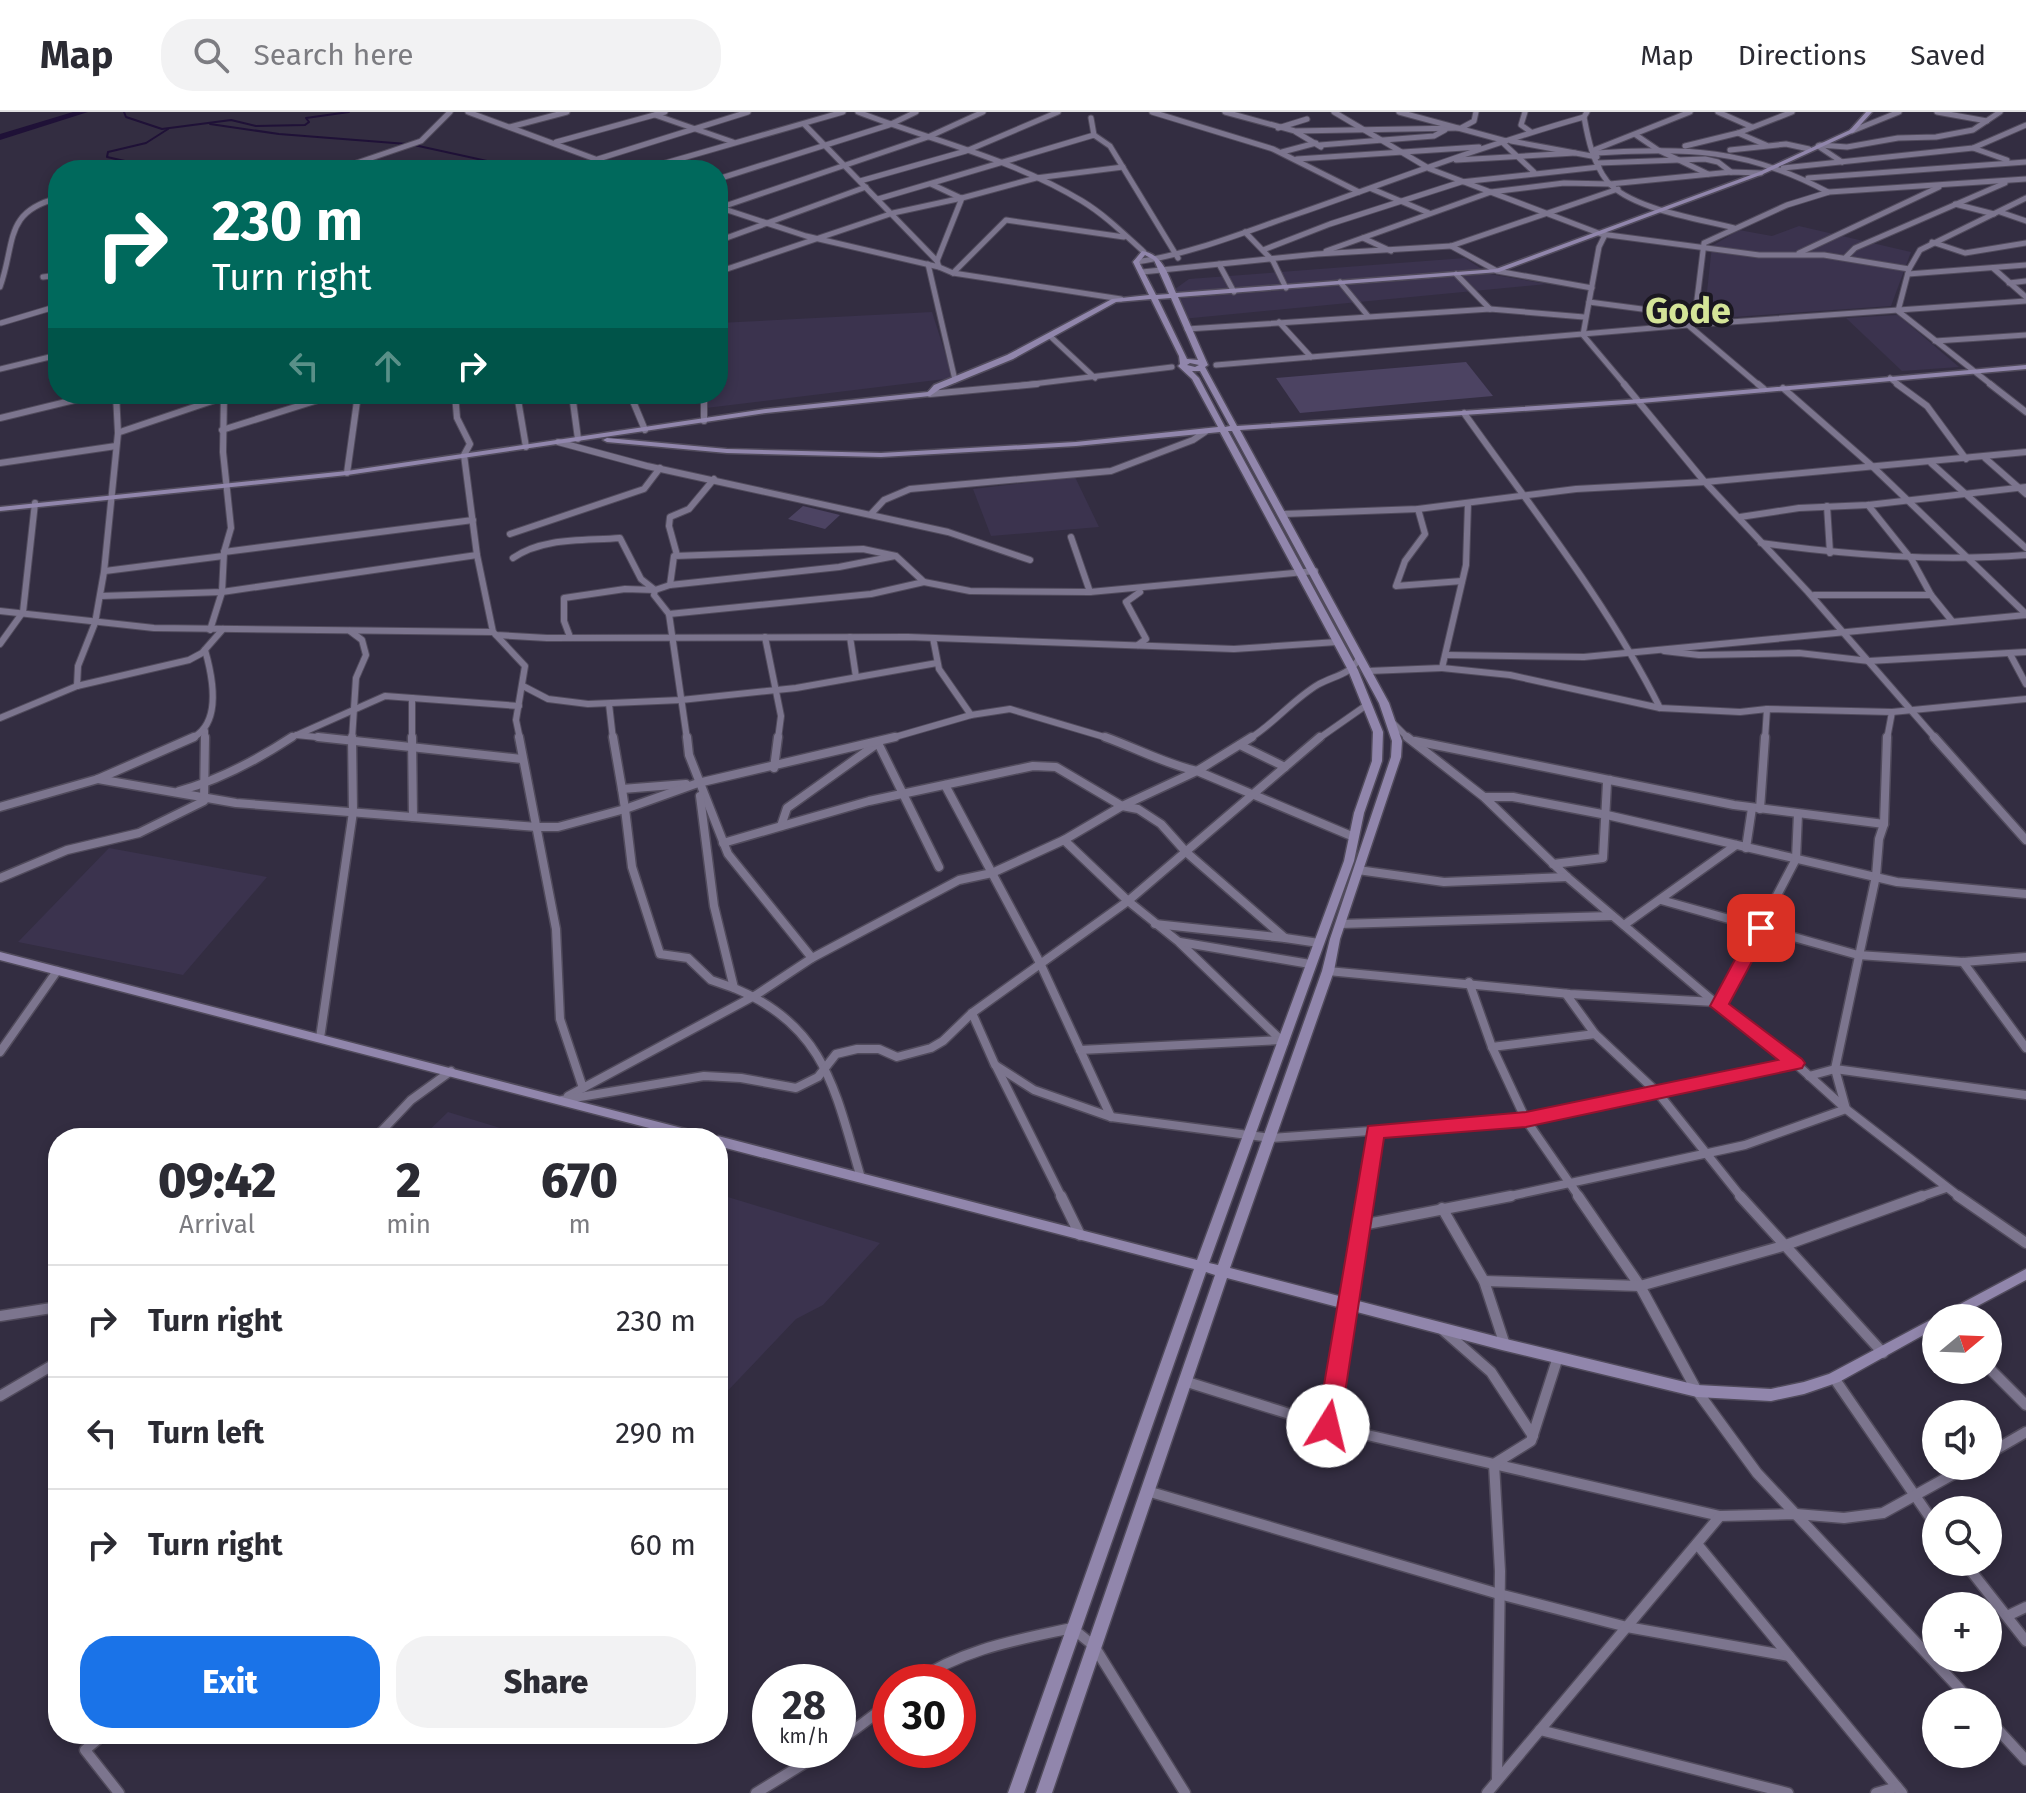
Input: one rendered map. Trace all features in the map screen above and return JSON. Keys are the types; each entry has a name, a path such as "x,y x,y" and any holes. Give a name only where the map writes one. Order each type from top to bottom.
{"street":[{"path":"367,160 421,141 450,112"},
{"path":"468,112 598,159 748,112"},
{"path":"510,127 567,112"},
{"path":"647,112 733,142"},
{"path":"555,142 665,112"},
{"path":"674,160 843,112"},
{"path":"858,112 1036,178 1091,207 1144,252 1157,259 1202,365 1204,377 1235,428 1242,453"},
{"path":"728,176 889,125 916,112"},
{"path":"728,205 928,137 983,112"},
{"path":"860,181 966,151 1058,112"},
{"path":"1152,112 1282,153 1359,192"},
{"path":"1225,112 1295,131 1461,128 1474,121 1476,112"},
{"path":"1334,112 1430,169 1603,234 1759,255 1846,257 1908,272 2026,265"},
{"path":"1392,112 1506,142 1597,158 1713,160 1731,172"},
{"path":"1525,112 1521,125 1531,132"},
{"path":"1597,158 1636,135 1690,112"},
{"path":"1718,112 1752,127"},
{"path":"1263,250 1330,224 1461,182 1534,172 1597,158 1677,148 1738,133 1792,112"},
{"path":"1852,131 1869,112"},
{"path":"1451,246 1497,271 1761,173 1815,146 1899,112"},
{"path":"1937,112 1987,121"},
{"path":"1721,151 1786,144 1847,147 1898,138 1936,137 1973,130 2000,112"},
{"path":"1136,262 1157,259 1245,232 1586,113 1597,158 1610,184 1667,210 1735,228"},
{"path":"1091,118 1094,135 1110,146 1182,266"},
{"path":"1277,128 1307,119"},
{"path":"804,124 893,213 938,264 953,273 1121,299"},
{"path":"1783,168 1973,148 2026,125"},
{"path":"1282,153 1318,144 1434,136 1446,129"},
{"path":"1295,131 1318,144 1326,156"},
{"path":"1738,133 1767,145"},
{"path":"878,199 1094,135"},
{"path":"1636,135 1678,161 1709,174"},
{"path":"1506,142 1534,172"},
{"path":"1296,159 1496,146"},
{"path":"1815,146 1842,162"},
{"path":"1677,148 1721,151 1773,165 1806,178 1829,192"},
{"path":"1973,148 2026,164"},
{"path":"1449,160 1575,153"},
{"path":"1806,178 2015,162"},
{"path":"728,269 893,213 1036,178 1123,167"},
{"path":"1317,254 1491,192 1564,183 1610,184 1731,172 1761,173"},
{"path":"1491,177 1509,189"},
{"path":"1846,257 1855,248 2013,179"},
{"path":"1688,325 1695,316 1704,248 1708,240 1735,228 1829,192 2026,179"},
{"path":"931,184 962,198"},
{"path":"1795,255 1943,184"},
{"path":"728,238 866,187"},
{"path":"1371,189 1430,214"},
{"path":"1142,272 1182,266 1273,261 1317,254 1393,252 1451,246 1618,189"},
{"path":"938,264 962,198"},
{"path":"1898,311 1908,272 1920,250 2026,198"},
{"path":"0,287 10,248 12,224 22,209 48,199"},
{"path":"41,200 48,202"},
{"path":"1954,204 2026,221"},
{"path":"728,211 820,239 938,264"},
{"path":"953,273 1006,220 1127,237"},
{"path":"1245,232 1273,261 1286,288"},
{"path":"1603,234 1584,317 1583,335 1641,401 1705,482 1814,595 1839,631 2026,840"},
{"path":"1363,238 1393,252"},
{"path":"1932,242 1965,253 2026,243"},
{"path":"0,249 10,248"},
{"path":"1136,262 1144,252"},
{"path":"1044,1793 1328,971 1335,939 1396,757 1397,741 1368,671 1301,573 1270,501 1242,453 1221,429 1195,378 1184,366 1183,356 1136,262"},
{"path":"928,264 955,380"},
{"path":"1219,264 1234,292"},
{"path":"1993,268 2026,299"},
{"path":"930,394 937,387 1050,336 1109,302 1121,299 1497,271 1592,288"},
{"path":"1456,274 1490,309"},
{"path":"43,277 48,276"},
{"path":"2008,283 2026,281"},
{"path":"1340,282 1368,316"},
{"path":"0,509 347,473 844,401 1095,378 1172,367 2026,299"},
{"path":"1589,302 1695,316"},
{"path":"2,315 0,324 48,309"},
{"path":"1187,329 1490,309 1584,317"},
{"path":"1898,311 2025,410"},
{"path":"1279,322 1311,357"},
{"path":"1688,325 1764,389"},
{"path":"1935,341 2026,335"},
{"path":"1050,336 1095,378"},
{"path":"0,369 48,357"},
{"path":"589,438 727,451 881,455 1076,444 1221,429 1641,401 2026,367"},
{"path":"1890,378 1927,406 1966,459"},
{"path":"1783,388 1872,466 2026,614"},
{"path":"0,418 58,404"},
{"path":"77,686 76,674 95,624 105,571 116,446 120,432 115,404"},
{"path":"120,432 199,404"},
{"path":"210,630 222,592 224,554 231,528 222,430 223,404"},
{"path":"222,430 305,404"},
{"path":"347,473 357,404"},
{"path":"456,404 457,418 470,444 464,455 477,555 494,634 525,666 516,720 556,929 560,1019 583,1088"},
{"path":"519,404 526,447"},
{"path":"573,404 578,439"},
{"path":"634,404 645,430"},
{"path":"704,404 704,421"},
{"path":"1464,413 1632,652 1660,708"},
{"path":"871,514 885,497 915,489 1111,471 1193,440 1205,432"},
{"path":"558,442 948,532 1030,560"},
{"path":"0,463 116,446"},
{"path":"1284,514 1418,509 1636,484 1705,482 2026,452"},
{"path":"1985,458 2026,494"},
{"path":"1931,463 2026,548"},
{"path":"510,534 644,489 660,468"},
{"path":"677,555 669,526 670,517 689,509 714,479"},
{"path":"1740,517 2022,488"},
{"path":"1016,1793 1248,1135 1349,861 1377,761 1378,732 1353,670 1337,642 1315,571 1284,514 1270,501"},
{"path":"1442,668 1471,530 1468,503"},
{"path":"0,518 30,504"},
{"path":"0,644 23,612 30,504"},
{"path":"1868,505 1912,560 1931,595 1952,621"},
{"path":"1827,506 1830,553"},
{"path":"1418,509 1425,534 1405,561 1396,586 1462,581"},
{"path":"105,571 473,520"},
{"path":"1071,537 1090,592"},
{"path":"513,558 526,549 546,544 620,538 641,579 655,590"},
{"path":"1761,543 1912,560 1970,561 2026,555"},
{"path":"677,555 863,549 896,556 924,582"},
{"path":"101,596 222,592 477,555"},
{"path":"670,585 671,563 677,555"},
{"path":"570,637 564,621 564,598 625,589 655,590 706,578 854,566 896,556"},
{"path":"669,614 871,594 924,582 970,591 1090,592 1315,571"},
{"path":"1138,645 1146,639 1126,602 1137,592 1164,587"},
{"path":"655,590 654,595 669,614 674,636 689,755 723,843 728,854 812,958"},
{"path":"1814,595 1931,595"},
{"path":"0,611 95,624 210,630 350,630 570,637 933,638 1234,649 1337,642"},
{"path":"1446,655 1584,657 2026,614"},
{"path":"0,718 77,686 189,660 205,650 223,629"},
{"path":"320,1038 353,812 352,740 356,678 366,655 362,640 350,630"},
{"path":"765,637 781,716 774,768"},
{"path":"850,637 856,677"},
{"path":"933,638 937,663 971,715"},
{"path":"1650,649 1699,655 1799,653 1869,661 2026,652"},
{"path":"0,878 67,850 139,833 204,801 205,731 211,706 211,671 205,650"},
{"path":"2010,654 2026,684"},
{"path":"560,1101 756,995 812,958 959,880 992,873 1064,840 1122,806 1197,771 1279,720 1290,705 1318,685 1353,670 1360,657"},
{"path":"523,686 548,699 609,704 778,690 937,663"},
{"path":"1368,671 1442,668 1510,675 1660,708 1740,712 1767,709 1892,712 2026,699"},
{"path":"174,793 204,784 239,765 250,764 296,735 385,696 519,706"},
{"path":"412,698 413,817"},
{"path":"609,704 632,867 660,954 688,958 711,980 756,995 799,1029 825,1066 861,1178"},
{"path":"560,1101 704,1076 741,1078 796,1088 818,1077 836,1054 857,1049 879,1049 897,1057 914,1055 943,1041 972,1013 1128,901 1285,767 1368,704"},
{"path":"622,789 698,783 774,768 878,743 971,715 1010,709 1146,751 1175,766 1197,771 1354,837"},
{"path":"1746,848 1756,808 1767,709"},
{"path":"1846,1109 1835,1069 1876,876 1884,824 1887,740 1892,712"},
{"path":"1391,721 1410,740 1484,797 1567,877 1717,1004 1795,1063 1846,1109 1946,1188 2026,1243"},
{"path":"0,807 98,779 205,731"},
{"path":"296,735 522,759"},
{"path":"1410,740 1756,808 1884,824"},
{"path":"878,743 939,867"},
{"path":"781,826 787,808 878,743"},
{"path":"1240,745 1285,767"},
{"path":"723,843 903,794 1033,766 1056,767 1122,806 1138,809 1161,824 1186,852 1285,938"},
{"path":"98,779 129,787 236,803 537,827 558,827 625,809 698,783"},
{"path":"1553,864 1603,858 1607,783 1610,780"},
{"path":"698,783 714,906 734,988"},
{"path":"945,785 1040,963 1111,1117"},
{"path":"1484,797 1513,797 1607,815 1916,885 2026,894"},
{"path":"1717,1004 1796,859 1798,814"},
{"path":"2011,825 2026,831"},
{"path":"1064,840 1128,901 1179,942 1282,1042"},
{"path":"1624,925 1736,845"},
{"path":"1358,870 1444,882 1567,877"},
{"path":"1661,900 1858,955 1963,962 2026,957"},
{"path":"1340,924 1613,916"},
{"path":"1154,924 1285,938 1335,939"},
{"path":"1179,942 1310,964"},
{"path":"0,956 666,1128"},
{"path":"1963,962 2026,1048"},
{"path":"0,1052 57,971"},
{"path":"1328,971 1469,982 1566,994 1717,1004"},
{"path":"1469,982 1492,1047 1526,1120 1640,1286 1697,1391 1757,1473 1959,1688"},
{"path":"1303,987 1321,990"},
{"path":"1566,994 1595,1034 1658,1093 1705,1155 1783,1246 1883,1353"},
{"path":"972,1013 1080,1235"},
{"path":"1492,1047 1595,1034"},
{"path":"1080,1050 1282,1042"},
{"path":"995,1065 1034,1090 1111,1117 1271,1138 1526,1120 1795,1063"},
{"path":"1809,1076 1835,1069 2026,1095"},
{"path":"384,1128 411,1100 451,1071"},
{"path":"1362,1225 1571,1185 1705,1155 1745,1145 1846,1109"},
{"path":"1328,1426 1375,1131"},
{"path":"728,1144 1348,1305 1697,1391 1771,1395 1834,1378 1922,1330"},
{"path":"1484,1281 1640,1286 1783,1246 1946,1188"},
{"path":"1442,1208 1484,1281 1505,1345"},
{"path":"1969,1304 2026,1274"},
{"path":"0,1316 48,1309"},
{"path":"1443,1329 1491,1372 1533,1436"},
{"path":"1494,1464 1531,1441 1558,1357"},
{"path":"0,1396 48,1368"},
{"path":"1834,1378 1922,1508"},
{"path":"1184,1381 1328,1426 1720,1516 1796,1514 1844,1518 1883,1513 1944,1480"},
{"path":"2002,1381 2026,1405"},
{"path":"2002,1446 2026,1432"},
{"path":"1494,1464 1499,1594 1495,1787"},
{"path":"1147,1491 1499,1594 1627,1627 1789,1656"},
{"path":"1487,1793 1720,1516"},
{"path":"1697,1544 1900,1790"},
{"path":"1975,1576 2026,1641"},
{"path":"2007,1616 2026,1607"},
{"path":"1072,1628 1094,1646 1185,1793"},
{"path":"946,1664 988,1647 1072,1628"},
{"path":"1540,1730 1788,1793"},
{"path":"2002,1734 2026,1760"},
{"path":"92,1744 85,1750 119,1793"},
{"path":"756,1793 797,1768"},
{"path":"1876,1793 1900,1790"}],"shaded area":[{"path":"1799,226 1911,252 1891,306 1704,319 1712,246 1739,230 1772,236"},
{"path":"1465,258 1483,270 1168,294 1189,279"},
{"path":"1490,274 1547,284 1182,319 1173,299"},
{"path":"932,312 953,378 706,408 706,404 728,404 728,322"},
{"path":"1898,315 1959,367 1902,371 1846,318"},
{"path":"1466,362 1493,396 1300,413 1276,378"},
{"path":"1075,477 1099,527 991,536 973,489"},
{"path":"803,506 840,515 825,529 788,519"},
{"path":"109,848 267,877 183,975 18,942"},
{"path":"448,1112 500,1128 431,1128"},
{"path":"728,1197 880,1243 823,1305 796,1319 728,1390"}],"waterway":[{"path":"0,137 83,112"},
{"path":"124,112 126,117 162,129 231,120 256,126 305,125 309,122 306,118 349,112"},
{"path":"210,124 279,134 407,144"},
{"path":"120,160 107,157 108,152 146,143 168,129"},
{"path":"414,145 482,160"}],"district":[{"name":"Gode","path":"1688,310"}],"route":[{"path":"1328,1426 1375,1131 1526,1120 1795,1063 1719,1006 1761,928"}]}
